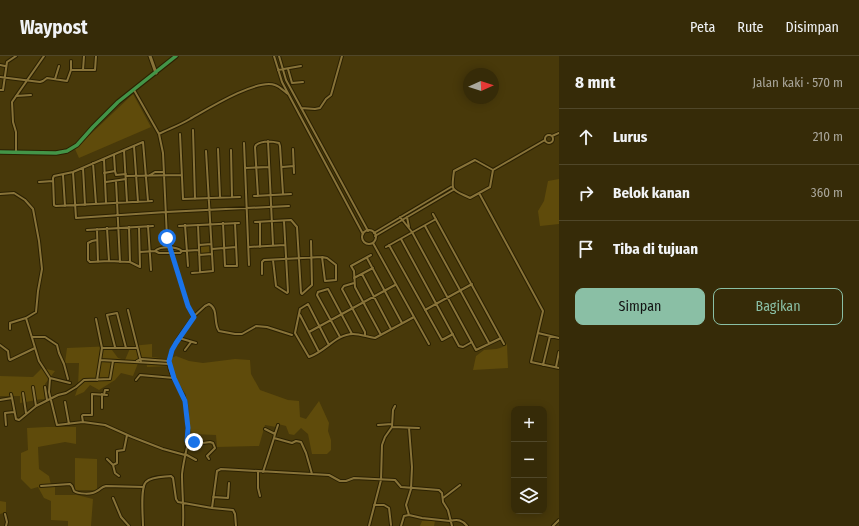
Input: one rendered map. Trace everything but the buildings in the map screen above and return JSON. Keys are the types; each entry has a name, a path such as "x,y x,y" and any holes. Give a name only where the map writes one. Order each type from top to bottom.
{"main road":[{"path":"0,152 61,153 72,148 101,118 176,56"}],"street":[{"path":"0,90 3,90 6,62 13,56"},
{"path":"16,152 16,132 13,122 12,102 44,56"},
{"path":"83,70 84,56"},
{"path":"72,70 96,69 96,56"},
{"path":"150,56 156,73"},
{"path":"274,56 282,82 363,234 362,239 365,243 373,243"},
{"path":"279,56 286,80 368,231 374,233 401,218 407,217 453,190"},
{"path":"301,108 317,109 322,107 326,99 331,95 342,56"},
{"path":"0,78 40,82 47,78 67,81 72,70 71,61"},
{"path":"0,65 5,66"},
{"path":"55,79 59,66"},
{"path":"278,70 301,66"},
{"path":"288,69 292,83 303,82"},
{"path":"159,133 190,120 222,100 242,91 273,84 288,94"},
{"path":"134,90 159,133 163,153 166,233 188,306 194,317"},
{"path":"16,96 31,96"},
{"path":"305,126 308,123"},
{"path":"192,130 196,199"},
{"path":"493,170 545,140 547,135 552,136 559,133"},
{"path":"180,134 183,199 240,196"},
{"path":"545,140 548,143 551,142 553,139 552,136"},
{"path":"268,141 273,245"},
{"path":"258,196 256,144 268,141 279,144 283,194"},
{"path":"148,201 144,144 142,143 73,172 54,176 55,206 152,201"},
{"path":"244,143 250,265"},
{"path":"134,146 138,202"},
{"path":"293,149 294,173"},
{"path":"124,150 127,202"},
{"path":"218,150 220,198"},
{"path":"231,150 232,197"},
{"path":"192,273 213,271 206,151"},
{"path":"114,155 116,175 182,175"},
{"path":"104,159 106,203"},
{"path":"475,160 493,170 490,187 470,198 453,190 454,171 475,160"},
{"path":"93,163 96,204"},
{"path":"282,167 294,166"},
{"path":"83,167 85,204"},
{"path":"245,168 269,167"},
{"path":"104,173 115,171"},
{"path":"73,172 76,218 289,206"},
{"path":"150,175 155,172 164,172"},
{"path":"63,175 65,206"},
{"path":"105,182 116,181 126,176"},
{"path":"39,182 53,181"},
{"path":"116,181 120,262"},
{"path":"375,236 406,214 452,187"},
{"path":"0,194 14,193 25,200 33,209 40,241 42,273 38,291 36,312 26,318 10,323 10,329"},
{"path":"479,193 543,311 531,362 559,368"},
{"path":"254,196 291,194"},
{"path":"406,214 409,227"},
{"path":"433,214 504,344"},
{"path":"401,218 412,232 476,350 501,338"},
{"path":"386,247 436,219"},
{"path":"255,222 292,220 297,227 298,258 302,294 312,285 310,241"},
{"path":"273,260 276,286 287,294 287,259 284,221"},
{"path":"260,222 260,247"},
{"path":"223,223 225,266 237,266 235,223"},
{"path":"179,226 239,223"},
{"path":"185,225 188,266"},
{"path":"198,225 200,272"},
{"path":"148,226 151,270"},
{"path":"87,230 153,226"},
{"path":"425,226 489,343"},
{"path":"129,227 130,263"},
{"path":"98,240 88,243 88,260 90,262 109,261 130,263 140,267 139,227"},
{"path":"107,228 109,261"},
{"path":"97,229 98,262"},
{"path":"363,234 368,231"},
{"path":"374,233 375,236 373,243 428,344"},
{"path":"401,239 459,346 461,347 472,342"},
{"path":"199,244 211,244"},
{"path":"249,247 285,245"},
{"path":"390,245 442,340 453,334"},
{"path":"212,249 236,247"},
{"path":"155,251 159,248 179,248 182,251"},
{"path":"140,252 155,251 159,253 180,253 187,250 199,250"},
{"path":"199,255 212,254"},
{"path":"371,256 351,266 354,271 355,286 381,335"},
{"path":"262,274 262,262 264,260 322,257 327,258 336,265 336,280 325,281 322,257"},
{"path":"367,258 402,323"},
{"path":"354,278 373,268"},
{"path":"362,274 391,329"},
{"path":"354,283 344,286 342,289 365,332 365,335"},
{"path":"309,332 396,284"},
{"path":"425,310 472,284"},
{"path":"340,337 317,295 318,292 328,289 352,334"},
{"path":"183,526 184,503 182,474 188,428 185,401 174,378 169,362 172,350 194,317 209,304 214,309 216,325 219,331 242,334 256,326 267,327 292,335"},
{"path":"330,345 308,304 300,309 295,333 309,357 330,345 340,337 352,334 365,335 373,338 414,317"},
{"path":"128,310 142,362"},
{"path":"115,347 107,316 117,313 126,348"},
{"path":"299,314 319,352"},
{"path":"26,318 39,361 50,378 49,392 52,398 57,425 83,422 105,424 127,435 163,449 185,454 196,460"},
{"path":"96,318 102,348 97,380"},
{"path":"538,333 559,338"},
{"path":"544,365 550,336"},
{"path":"32,337 45,337 56,345 64,364 68,379"},
{"path":"179,338 196,343"},
{"path":"186,350 191,342"},
{"path":"0,345 8,351 8,359 10,360 35,348"},
{"path":"102,348 137,348"},
{"path":"556,367 559,352"},
{"path":"137,361 141,359 169,362"},
{"path":"100,360 169,362"},
{"path":"11,394 17,420 36,406 66,393 84,380 110,379 113,361"},
{"path":"136,380 140,375 174,378"},
{"path":"50,378 70,383"},
{"path":"33,387 36,406"},
{"path":"45,387 47,400"},
{"path":"102,408 105,390 108,390"},
{"path":"23,393 26,413"},
{"path":"83,422 82,416 92,415 92,394 104,395"},
{"path":"0,400 12,398"},
{"path":"65,402 69,424"},
{"path":"369,526 381,480 382,445 392,426 393,410 395,406"},
{"path":"6,425 5,413 14,412"},
{"path":"263,472 278,425"},
{"path":"378,425 419,428"},
{"path":"409,428 412,467 412,488 406,505 409,515"},
{"path":"265,429 275,434"},
{"path":"113,465 117,462 118,450 124,450 127,435"},
{"path":"274,438 292,443 296,441 301,442 306,452 312,474"},
{"path":"187,441 213,443 215,448 207,456 209,459"},
{"path":"107,459 113,465 114,473 119,476"},
{"path":"212,508 218,470 224,469 329,475 340,481 346,481 354,478 396,480 400,487 439,490 442,492 443,502 448,510 452,526"},
{"path":"258,472 258,488 260,496"},
{"path":"143,526 142,498 146,483 155,478 171,476 173,478 176,500 178,502 233,510 235,514 236,526"},
{"path":"213,497 228,498 229,483"},
{"path":"41,486 70,484 74,491 78,493 95,493 102,486 144,487"},
{"path":"443,498 460,485"},
{"path":"113,498 121,517 129,526"},
{"path":"374,505 384,505 389,508 391,525"},
{"path":"5,514 6,526"},
{"path":"401,526 404,516 409,515 422,518 462,521 467,526"},
{"path":"553,526 557,520 559,520"}],"shaded area":[{"path":"133,94 151,127 79,158 75,149"},
{"path":"559,179 559,224 540,226 538,211 544,201 548,181"},
{"path":"201,246 209,246 209,253 201,254"},
{"path":"152,344 152,357 169,359 176,356 189,361 203,363 235,359 250,360 251,374 260,390 288,400 299,401 300,417 306,419 319,401 329,423 328,431 331,440 331,450 327,454 312,454 308,434 301,428 294,435 289,434 286,426 278,424 276,427 265,425 259,446 217,447 216,435 192,434 186,416 186,395 173,374 171,366 147,367 146,359 140,358 133,376 121,373 115,380 99,390 90,385 84,392 75,396 78,387 79,363 65,363 67,348 114,346 112,350 118,358 125,360 131,346"},
{"path":"507,344 508,368 473,370 476,356 484,350 499,348"},
{"path":"42,368 55,371 45,384 45,399 20,403 20,396 0,396 0,376 33,377"},
{"path":"76,427 76,444 65,442 38,447 39,469 49,476 51,485 55,487 55,495 77,495 93,499 91,526 68,526 68,521 51,520 51,501 44,498 38,487 31,489 21,479 21,453 28,450 27,428"},
{"path":"75,458 97,459 97,490 75,490"},
{"path":"0,501 6,502 6,512 0,514"},
{"path":"422,521 435,521 434,526 420,526"}],"route":[{"path":"167,238 188,306 194,317 172,350 169,361 174,378 184,396 188,428 187,441 194,442"}]}
